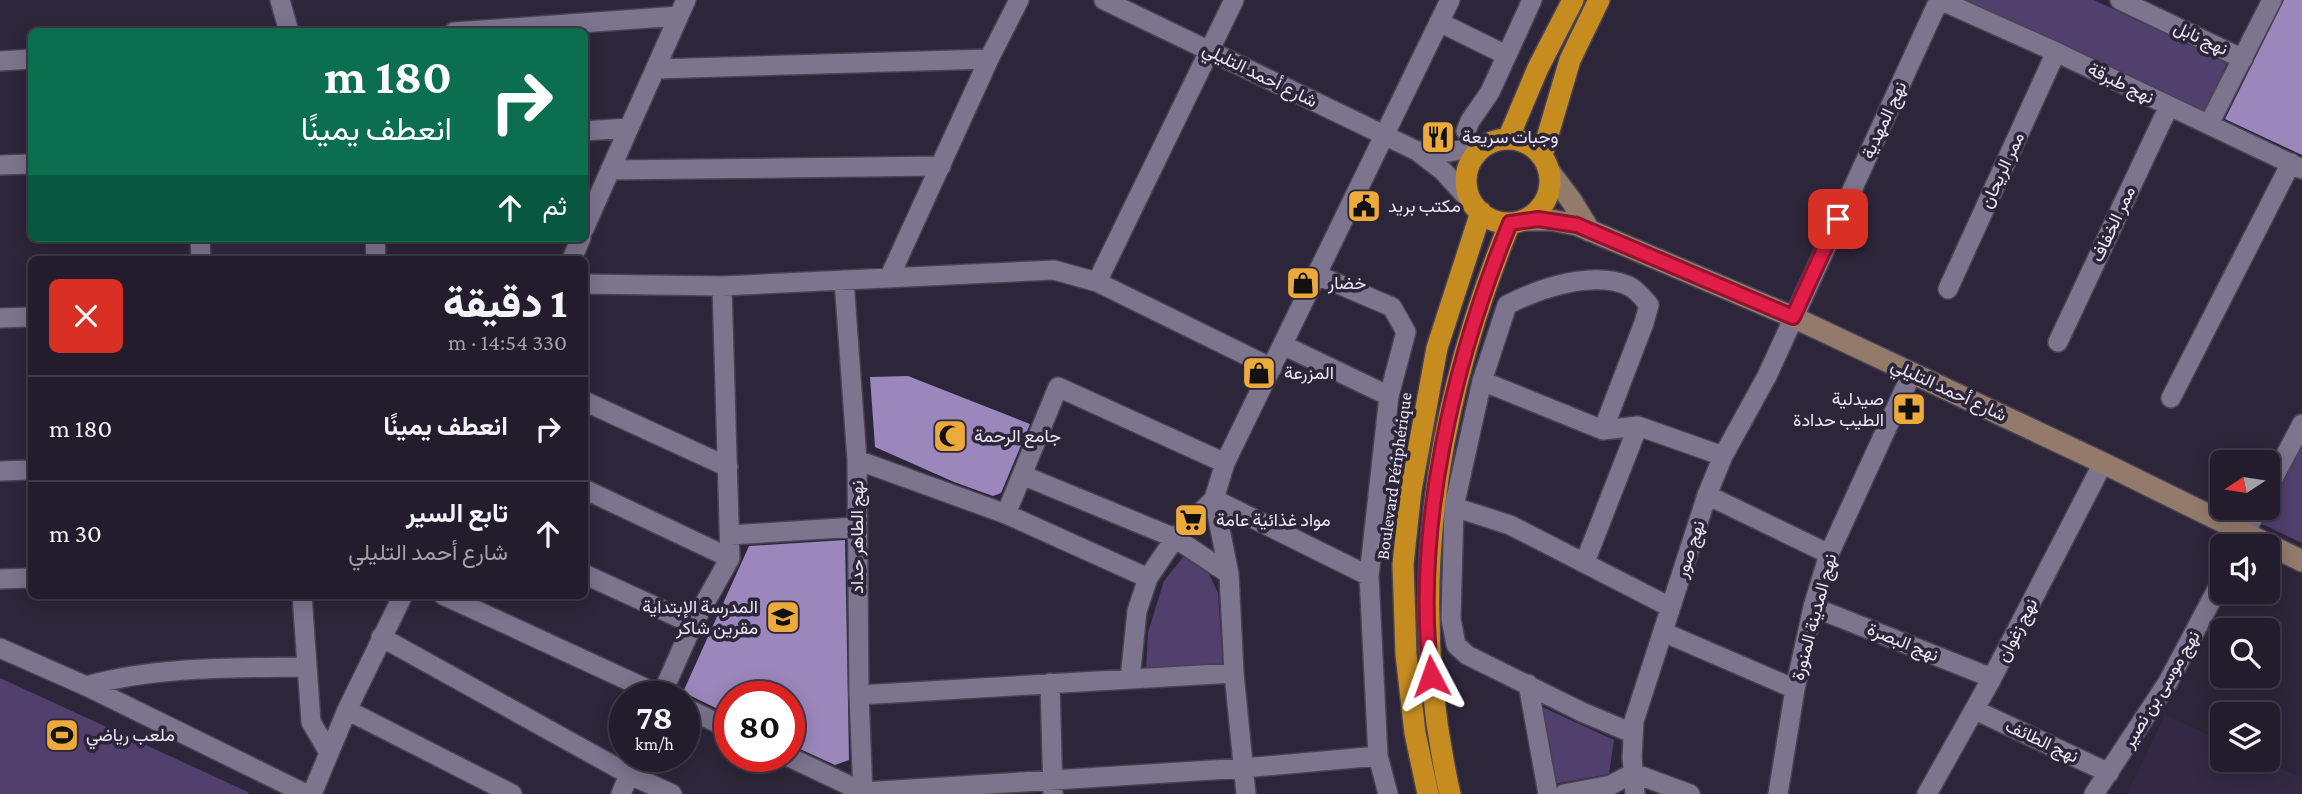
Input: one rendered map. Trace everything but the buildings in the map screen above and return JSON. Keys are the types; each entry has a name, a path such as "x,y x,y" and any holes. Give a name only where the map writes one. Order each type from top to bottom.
{"highway":[{"path":"1508,139 1538,68 1573,0"},
{"path":"1545,163 1570,60 1599,0"},
{"path":"1508,139 1532,146 1545,163 1550,186 1546,200 1537,212 1517,222 1494,220 1477,208 1468,192 1467,178 1476,154 1486,145 1508,139"},
{"name":"Boulevard Périphérique","path":"1428,794 1415,733 1406,654 1403,564 1411,490 1437,348 1477,208"},
{"path":"1450,794 1429,657 1431,535 1442,448 1455,384 1485,287 1517,222"}],"street":[{"path":"280,0 288,28"},
{"path":"890,276 989,59 1019,0"},
{"name":"شارع أحمد التليلي","path":"1104,0 1416,151 1443,171 1477,208"},
{"path":"1097,282 1234,0"},
{"path":"1129,678 1137,611 1148,578 1175,538 1214,499 1225,463 1450,0"},
{"path":"1466,131 1490,92 1532,0"},
{"name":"نهج طبرقة","path":"1939,0 2056,52 2296,166"},
{"name":"نهج المهدية","path":"1793,317 1939,0"},
{"name":"نهج نابل","path":"2120,0 2243,58"},
{"path":"2209,124 2272,0"},
{"path":"492,28 682,8 588,220"},
{"path":"1439,22 1506,55"},
{"name":"ممر الريحان","path":"1948,289 2056,52"},
{"path":"0,61 28,59"},
{"path":"656,69 989,59"},
{"name":"ممر الخفاف","path":"2057,342 2169,106"},
{"path":"588,131 628,128"},
{"path":"1416,151 1449,152 1486,145"},
{"path":"1545,163 1590,231"},
{"path":"0,165 28,164"},
{"path":"610,170 941,166"},
{"path":"2171,398 2296,166"},
{"name":"شارع أحمد التليلي","path":"1517,222 1550,220 1590,231 1793,317 2103,463 2232,534"},
{"path":"588,284 722,286 1054,270 1097,282 1272,368"},
{"path":"1317,275 1392,307 1406,332 1389,396 1368,576 1378,756 1388,794"},
{"path":"1603,430 1649,305 1629,286 1602,279 1572,283 1525,296 1507,305 1482,381 1454,507 1451,619 1456,645 1466,655 1582,712 1632,733"},
{"name":"نهج الطاهر حداد","path":"844,280 857,460 859,695 863,793"},
{"path":"668,681 693,624 730,558 722,286"},
{"path":"0,318 28,317"},
{"name":"نهج صور","path":"1635,794 1632,733 1644,686 1707,495 1723,456 1767,376 1793,317"},
{"path":"1283,345 1389,396"},
{"name":"نهج المدينة المنورة","path":"1778,794 1795,689 1813,607 1829,554 1912,373"},
{"path":"1482,381 1603,430 1638,426 1723,456"},
{"path":"1006,514 1058,387 1225,463"},
{"path":"588,403 728,467"},
{"path":"2280,465 2302,424"},
{"path":"1585,562 1638,426"},
{"path":"857,460 1006,514 1148,578"},
{"name":"نهج زغوان","path":"1927,794 1975,710 2103,463"},
{"path":"0,471 28,470"},
{"path":"1022,475 1175,538 1229,574"},
{"path":"588,491 730,558"},
{"path":"1707,495 1829,554"},
{"path":"1214,499 1368,576"},
{"path":"1214,499 1229,574 1234,673 1246,794"},
{"path":"1454,507 1510,525 1670,607"},
{"path":"731,535 856,527"},
{"name":"شارع أحمد التليلي","path":"2280,553 2302,561"},
{"path":"588,576 693,624"},
{"path":"0,579 28,578"},
{"path":"302,599 311,722 328,751"},
{"path":"312,794 328,751 401,599"},
{"path":"452,599 629,681"},
{"name":"نهج موسى بن نصير","path":"2094,794 2168,682 2210,603"},
{"name":"نهج البصرة","path":"1813,607 1992,678"},
{"path":"1662,632 1795,689"},
{"path":"381,637 630,775 671,794"},
{"path":"0,648 86,686 306,794"},
{"path":"86,686 119,677 190,669 307,667"},
{"path":"859,695 1234,673"},
{"path":"1050,683 1053,787"},
{"path":"1528,684 1548,794"},
{"path":"347,710 512,794"},
{"name":"نهج الطائف","path":"1975,710 2109,773"},
{"path":"805,765 863,793 1053,787 1378,756"},
{"path":"621,794 631,772"},
{"path":"1563,794 1619,790 1633,773 1690,794"}],"shaded area":[{"path":"1961,0 2094,0 2227,63 2205,114"},
{"path":"210,242 360,242 362,256 211,256"},
{"path":"2302,439 2302,543 2262,524 2264,520 2280,520 2280,486"},
{"path":"1184,556 1209,574 1218,593 1223,669 1146,673 1148,632 1164,581"},
{"name":"ملعب رياضي","path":"0,678 248,792 249,794 0,794"},
{"path":"1540,706 1614,740 1609,774 1554,784"},
{"path":"2165,715 2210,736 2210,772 2280,772 2280,768 2302,778 2302,794 2127,794"}],"place":[{"name":"وجبات سريعة","path":"1438,137"},
{"name":"مكتب بريد","path":"1364,206"},
{"name":"خضار","path":"1303,283"},
{"name":"المزرعة","path":"1259,373"},
{"name":"صيدلية الطيب حدادة","path":"1909,409"},
{"name":"جامع الرحمة","path":"950,436"},
{"name":"مواد غذائية عامة","path":"1191,520"},
{"name":"المدرسة الإبتداية مقرين شاكر","path":"783,617"},
{"name":"ملعب رياضي","path":"62,735"}],"route":[{"path":"1431,676 1428,592 1431,535 1442,448 1455,384 1485,287 1510,223 1538,219 1577,225 1793,317 1838,219"}]}
